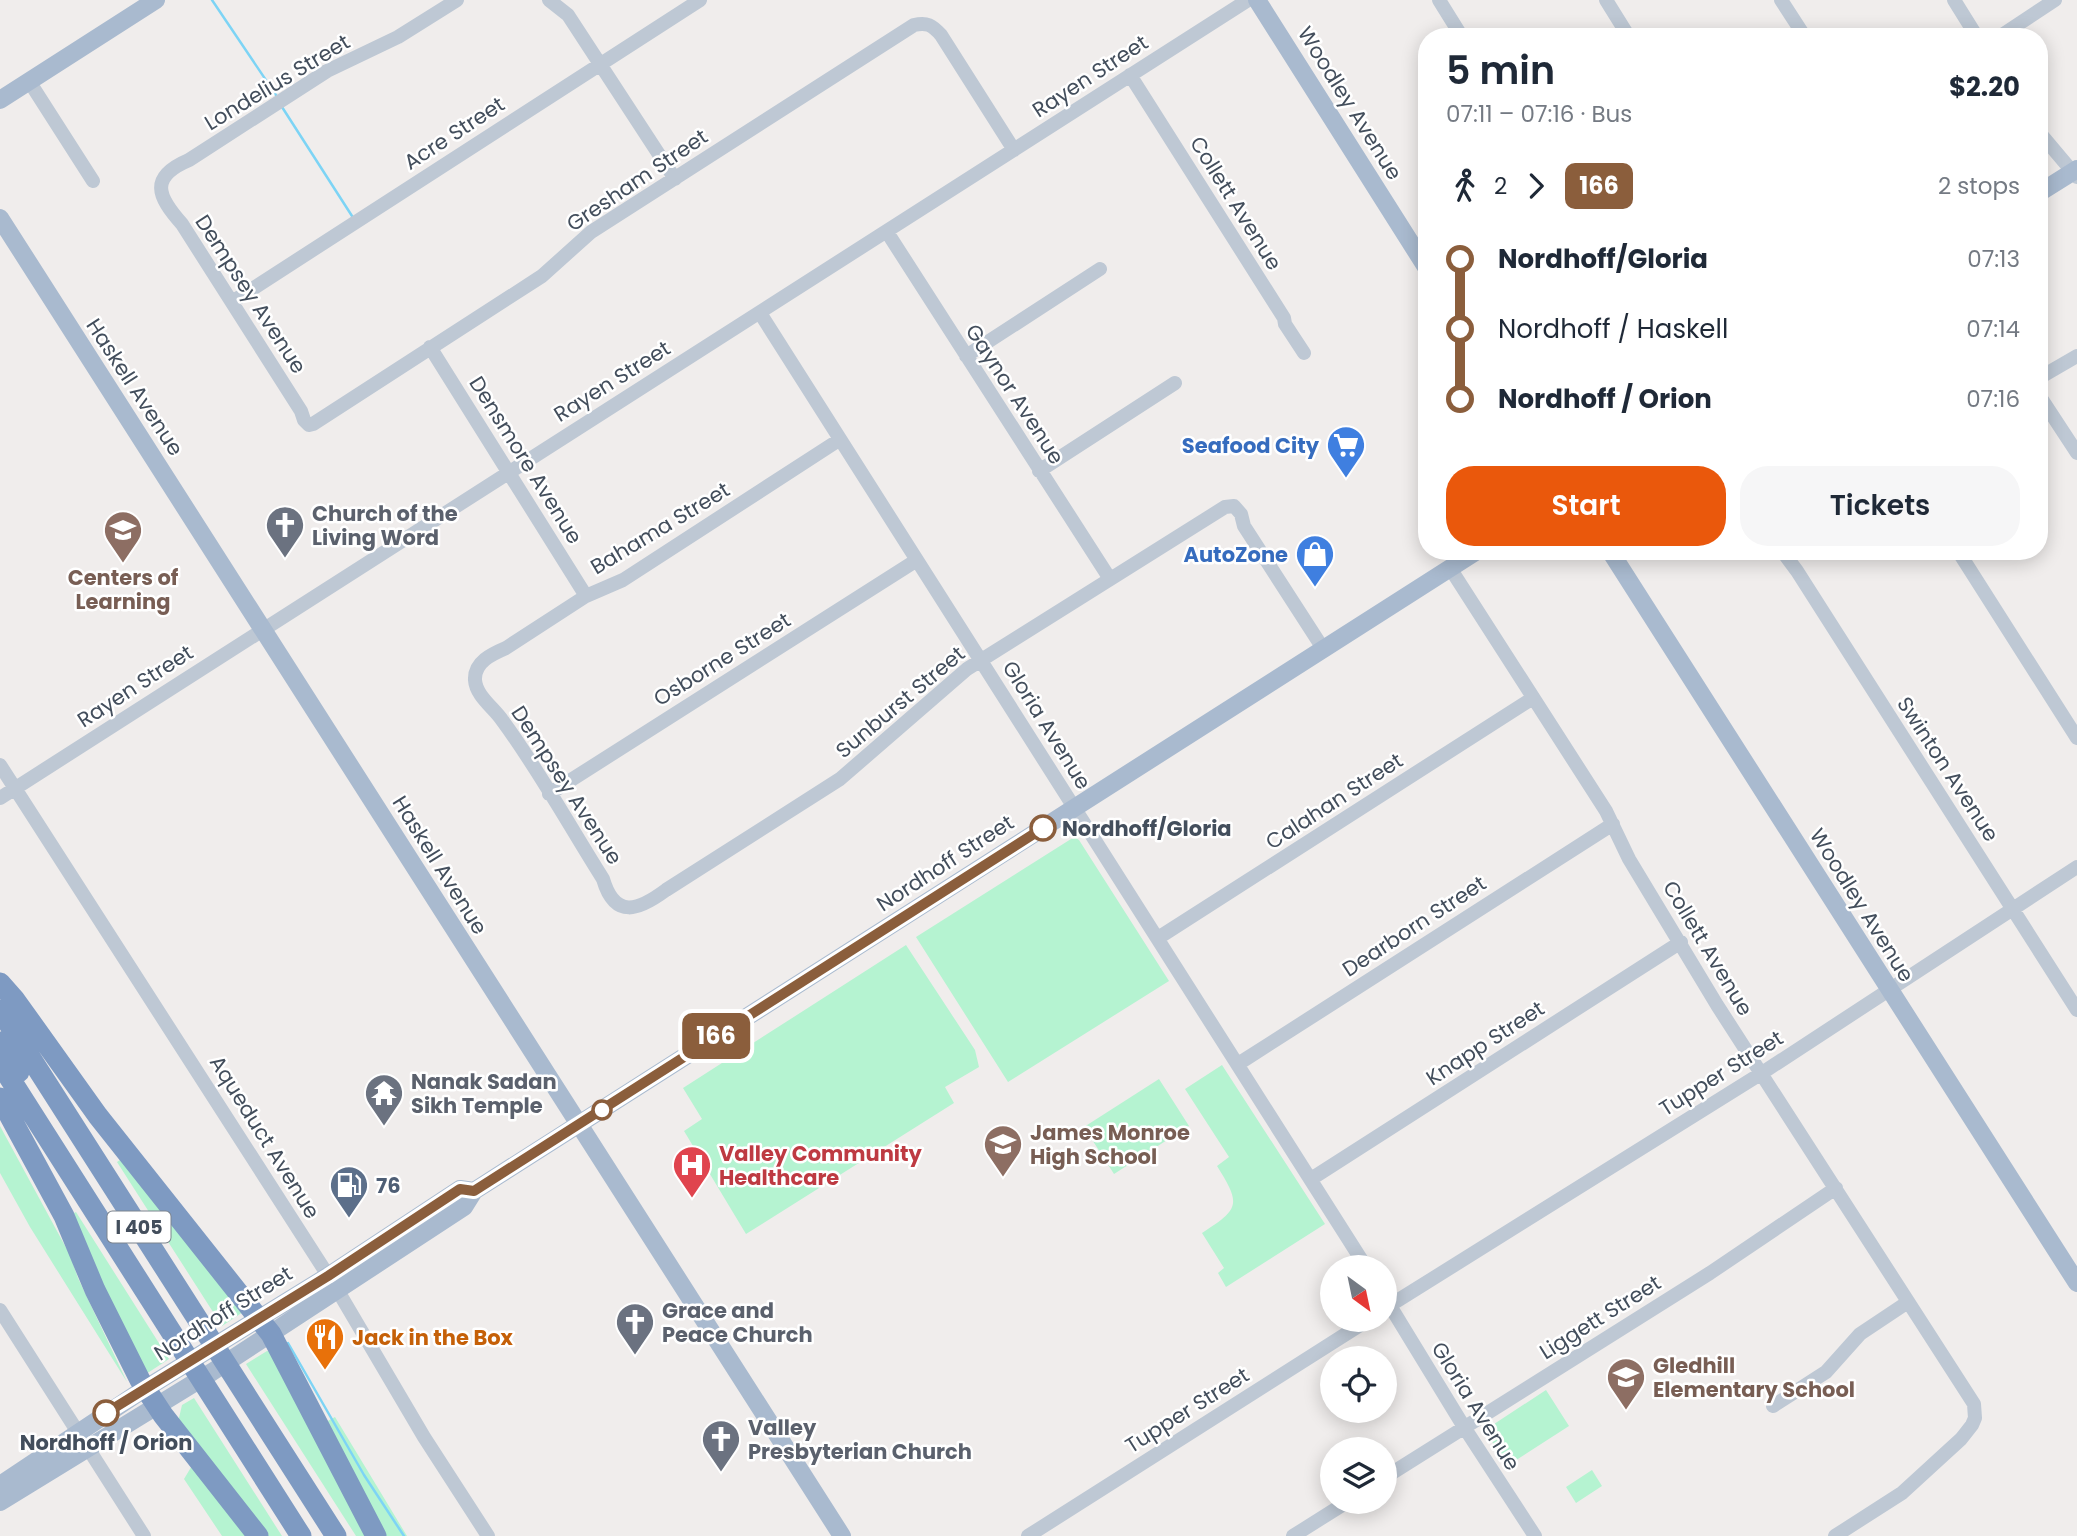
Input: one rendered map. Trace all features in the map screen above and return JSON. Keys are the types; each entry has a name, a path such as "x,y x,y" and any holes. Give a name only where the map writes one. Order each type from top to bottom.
{"highway":[{"path":"0,983 98,1116 264,1326 376,1536"},
{"name":"I 405","path":"0,1010 336,1536"},
{"path":"0,1030 64,1129 78,1131"},
{"path":"0,1042 58,1134 59,1154"},
{"name":"I 405","path":"0,1063 301,1536"},
{"path":"0,1098 64,1216 94,1290 151,1397 258,1536"}],"main road":[{"path":"0,100 156,0"},
{"name":"Woodley Avenue","path":"1257,0 1418,254"},
{"path":"2048,188 2076,173"},
{"name":"Haskell Avenue","path":"0,218 842,1536"},
{"name":"Nordhoff Street","path":"0,1485 83,1440 333,1283 460,1189 474,1191 1463,560"},
{"name":"Woodley Avenue","path":"1616,560 2077,1283"},
{"name":"Nordhoff Street","path":"0,1502 83,1440"}],"street":[{"name":"Londelius Street","path":"160,184 170,170 327,71 398,37 457,0"},
{"path":"550,0 568,15 675,179"},
{"name":"Acre Street","path":"232,302 700,0"},
{"name":"Rayen Street","path":"0,798 509,470 760,313 1248,0"},
{"path":"1439,0 1456,28"},
{"path":"1606,0 1623,28"},
{"path":"1781,0 1799,28"},
{"path":"1954,0 1972,28"},
{"path":"2013,28 2055,0"},
{"name":"Gresham Street","path":"309,425 542,276 591,232 904,30 924,23 935,28 1014,150"},
{"name":"Collett Avenue","path":"1130,75 1304,353"},
{"path":"29,81 93,181"},
{"path":"2048,142 2076,173"},
{"name":"Dempsey Avenue","path":"160,184 160,193 166,204 182,224 301,411 303,420 309,425"},
{"name":"Gaynor Avenue","path":"887,232 1110,579"},
{"path":"966,356 1100,270"},
{"name":"Gloria Avenue","path":"760,313 1358,1255"},
{"name":"Densmore Avenue","path":"430,347 586,596"},
{"path":"2048,373 2077,356"},
{"path":"1039,471 1175,383"},
{"path":"2048,409 2077,453"},
{"name":"Bahama Street","path":"475,678 478,667 486,658 506,649 586,596 623,580 839,440"},
{"name":"Sunburst Street","path":"628,909 648,904 840,779 967,669 982,662 1220,509 1234,506 1241,514 1244,526 1324,650"},
{"name":"Osborne Street","path":"549,794 917,560"},
{"name":"Swinton Avenue","path":"1788,560 2077,1010"},
{"path":"1964,560 2077,738"},
{"name":"Collett Avenue","path":"1450,568 1613,824 1629,859 1717,1004 1974,1404 1975,1418 1968,1432 1902,1493 1835,1536"},
{"name":"Dempsey Avenue","path":"475,678 481,695 503,721 603,879 612,898 628,909"},
{"name":"Calahan Street","path":"1158,938 1533,698"},
{"name":"Aqueduct Avenue","path":"0,765 333,1283 424,1437 488,1536"},
{"name":"Dearborn Street","path":"1238,1064 1613,824"},
{"name":"Tupper Street","path":"1397,1297 1762,1073 2077,867"},
{"name":"Knapp Street","path":"1311,1179 1681,942"},
{"name":"Liggett Street","path":"1397,1470 1698,1280 1836,1188"},
{"path":"1773,1406 1826,1372 1860,1334 1908,1302"},
{"path":"0,1310 144,1536"},
{"name":"Gloria Avenue","path":"1397,1321 1535,1536"},
{"name":"Tupper Street","path":"1028,1536 1349,1332"},
{"path":"1293,1536 1328,1514"}],"green space":[{"path":"1076,838 1169,981 1008,1082 916,937"},
{"path":"906,945 975,1050 979,1067 945,1087 954,1103 746,1234 684,1131 702,1119 683,1088"},
{"path":"1222,1065 1325,1224 1226,1287 1218,1273 1224,1268 1202,1233 1224,1218 1233,1205 1230,1189 1217,1166 1229,1157 1185,1089"},
{"path":"1159,1079 1189,1126 1114,1174 1084,1127"},
{"path":"0,1126 70,1255 78,1278 127,1382 30,1227 0,1173"},
{"path":"123,1158 243,1312 222,1326 117,1162"},
{"path":"76,1212 169,1359 146,1374 68,1216"},
{"path":"267,1351 274,1352 368,1536 356,1536 246,1364"},
{"path":"1546,1390 1569,1426 1507,1466 1485,1430"},
{"path":"194,1398 282,1536 265,1536 178,1422 182,1405"},
{"path":"335,1417 407,1536 383,1536 324,1423"},
{"path":"193,1464 248,1536 222,1536 184,1479"},
{"path":"1592,1470 1602,1486 1576,1503 1566,1487"}],"waterway":[{"path":"212,0 278,98"},
{"path":"282,107 352,216"},
{"path":"288,1343 364,1475 404,1536"}],"bus line":[{"name":"166","path":"106,1413 328,1276 460,1189 474,1191 1043,828"}],"place":[{"name":"Seafood City","path":"1346,479"},
{"name":"Church of the Living Word","path":"285,559"},
{"name":"Centers of Learning","path":"123,564"},
{"name":"AutoZone","path":"1315,588"},
{"name":"Nordhoff/Gloria","path":"1043,828"},
{"name":"Nanak Sadan Sikh Temple","path":"384,1127"},
{"name":"James Monroe High School","path":"1003,1178"},
{"name":"Valley Community Healthcare","path":"692,1199"},
{"name":"76","path":"349,1219"},
{"name":"Grace and Peace Church","path":"635,1356"},
{"name":"Jack in the Box","path":"325,1371"},
{"name":"Gledhill Elementary School","path":"1626,1411"},
{"name":"Nordhoff / Orion","path":"106,1413"},
{"name":"Valley Presbyterian Church","path":"721,1473"}]}
